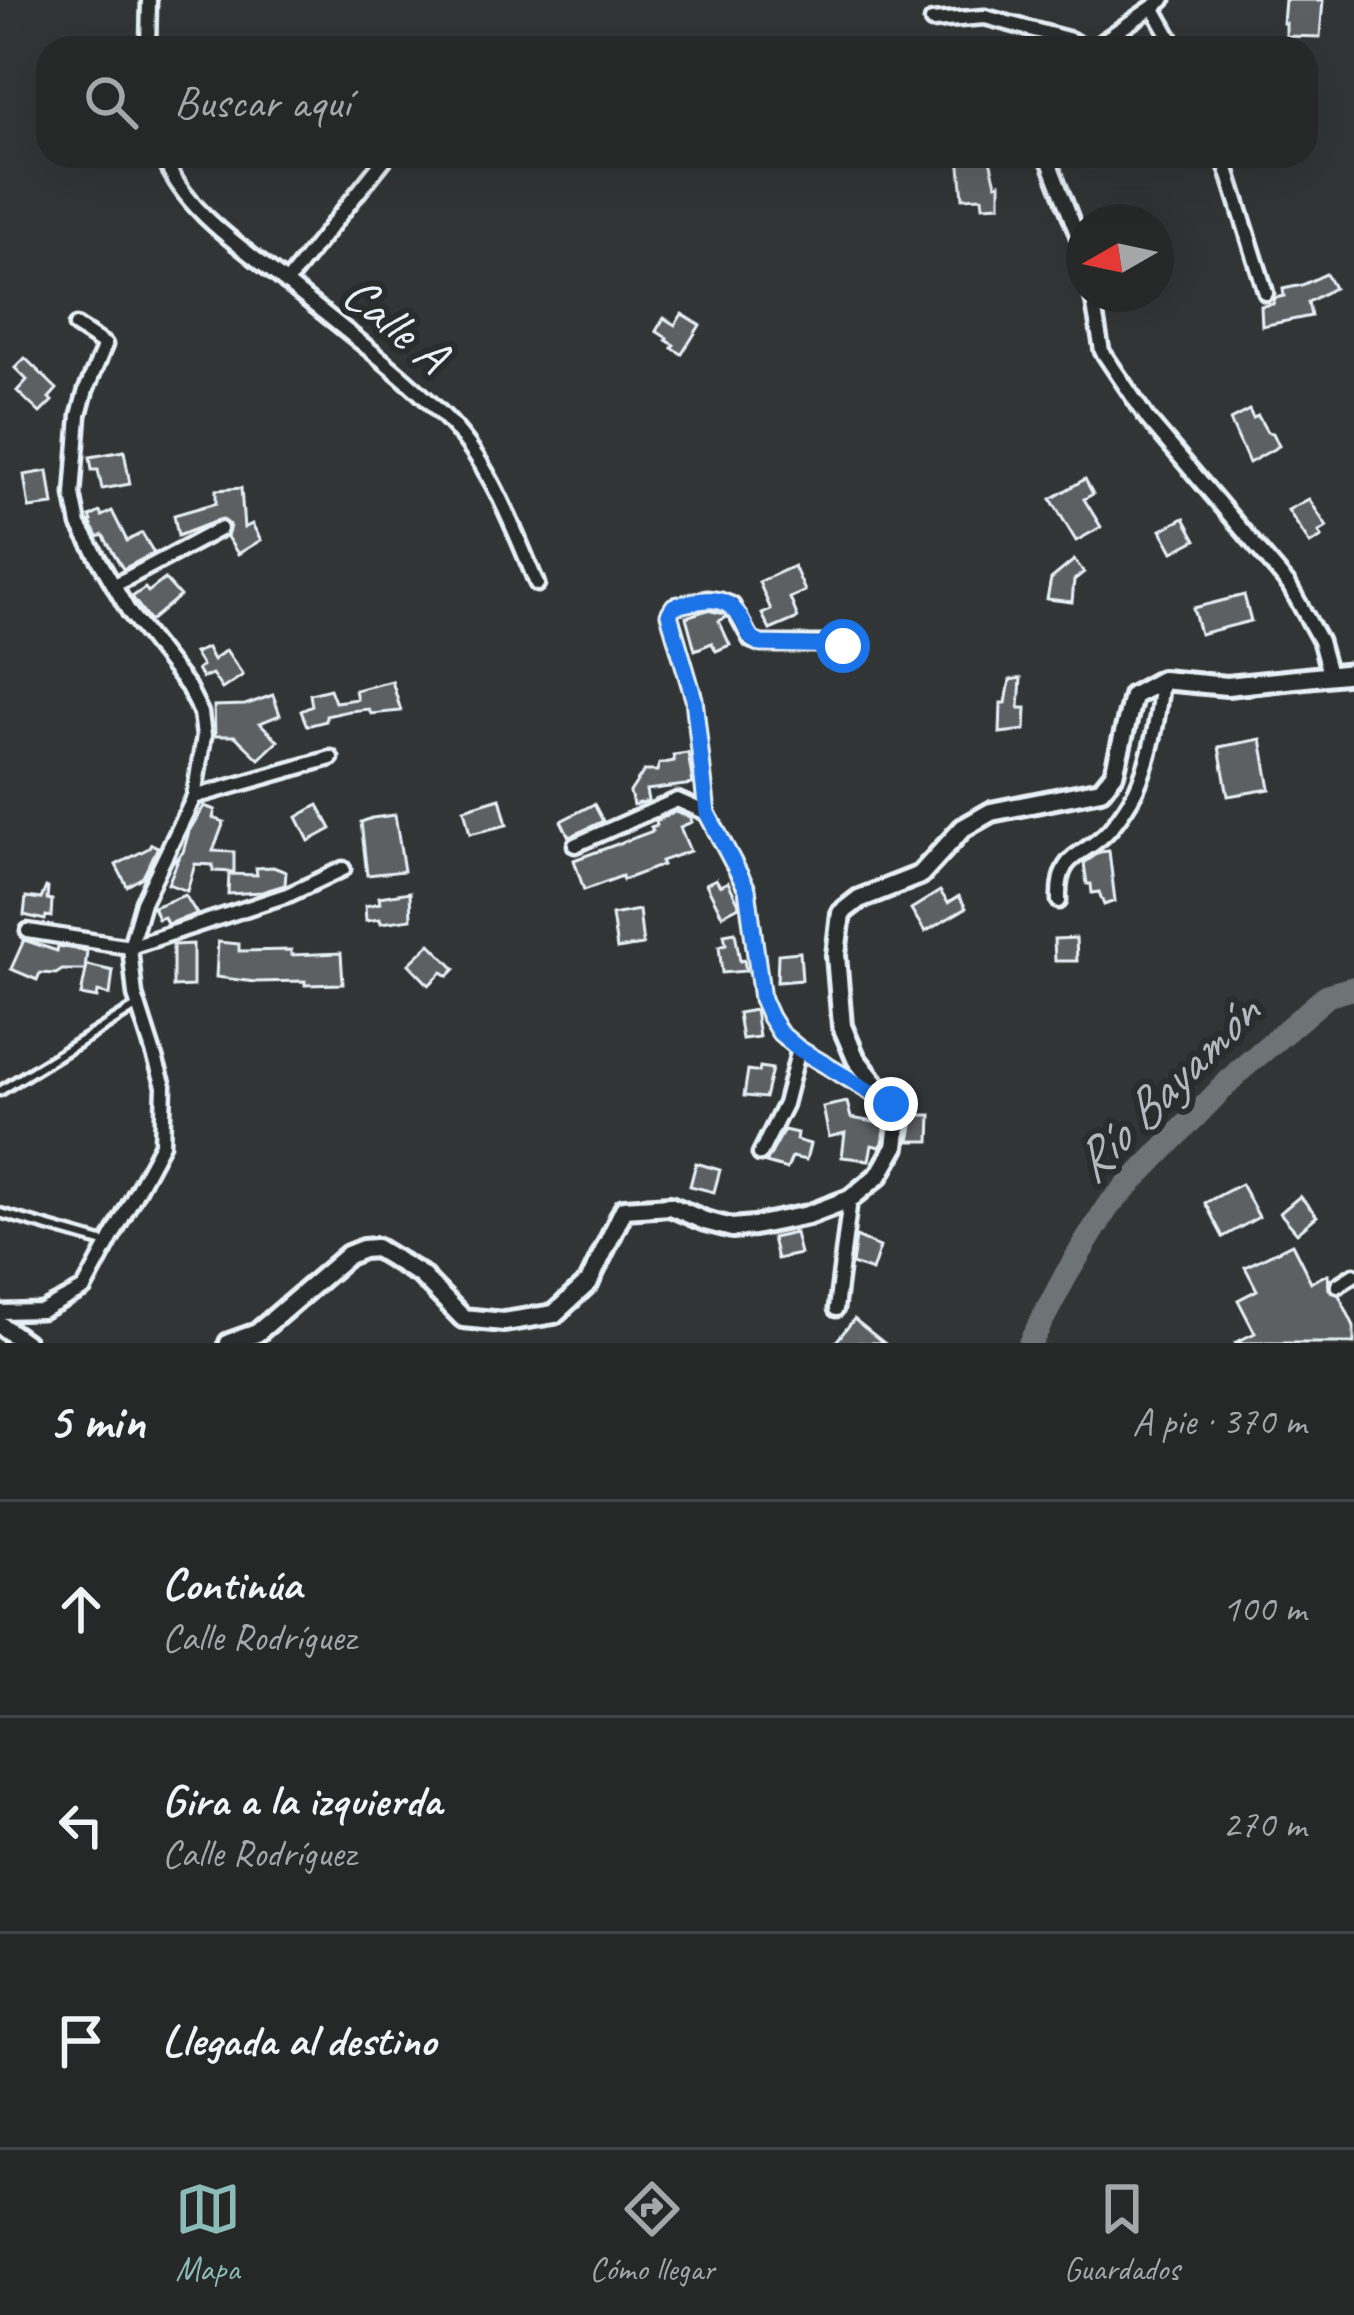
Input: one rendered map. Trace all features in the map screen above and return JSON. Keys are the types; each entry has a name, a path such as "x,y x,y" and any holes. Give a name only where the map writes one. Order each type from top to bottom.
{"street":[{"path":"148,36 149,0"},
{"path":"1107,36 1158,3 1171,36"},
{"path":"932,22 985,17 1055,36"},
{"name":"Calle A","path":"168,168 212,224 444,416 478,456 538,584"},
{"path":"286,283 377,168"},
{"path":"1052,168 1066,206"},
{"path":"1227,168 1266,293"},
{"path":"1095,312 1102,351 1147,418 1289,585 1320,641 1329,674"},
{"path":"0,1312 42,1311 84,1289 162,1144 164,1086 139,1005 130,946 142,902 194,797 204,736 201,713 188,687 129,612 80,525 73,495 74,450 86,390 105,345 76,326"},
{"path":"115,585 220,529"},
{"path":"860,652 821,644 761,644 751,640 732,605 721,601 674,606 669,614 694,699 707,813 747,889 762,999 780,1033 799,1049 891,1104"},
{"path":"229,1343 257,1333 348,1255 363,1249 376,1248 421,1275 463,1318 504,1322 554,1314 590,1282 624,1209 670,1206 732,1228 808,1215 850,1199 879,1175 895,1147 898,1123 891,1104 856,1059 842,1026 836,955 841,914 850,903 920,875 962,828 991,812 1101,790 1114,774 1132,696 1162,680 1228,686 1354,674"},
{"path":"1059,901 1058,880 1067,861 1108,832 1136,790 1157,726 1162,680"},
{"path":"194,797 331,758"},
{"path":"575,845 677,800 707,813"},
{"path":"28,931 130,946 290,894 343,869"},
{"path":"760,1154 785,1103 799,1049"},
{"path":"836,1309 850,1199"},
{"path":"1338,1285 1354,1275"},
{"path":"0,1325 25,1343"}],"lane":[{"path":"0,1091 139,1005"},
{"path":"0,1213 108,1244"}],"building":[{"path":"1285,0 1323,0 1320,37 1286,36"},
{"path":"960,168 992,168 996,184 1000,183 1000,205 983,206 982,197 963,198"},
{"path":"1326,274 1334,288 1308,302 1311,316 1262,326 1261,306 1284,296 1283,289"},
{"path":"682,314 700,325 682,354 656,331 664,318 675,325"},
{"path":"25,358 57,389 40,413 17,391 27,380 15,368"},
{"path":"1249,410 1273,433 1279,446 1249,463 1230,420"},
{"path":"124,451 130,484 102,489 90,457"},
{"path":"48,471 53,505 29,508 24,475"},
{"path":"1085,479 1093,494 1084,499 1101,527 1076,541 1051,499"},
{"path":"241,488 244,528 252,524 261,540 238,554 227,537 230,525 222,519 178,536 174,515 216,503 216,490"},
{"path":"1309,499 1327,527 1310,544 1288,510"},
{"path":"112,511 127,541 142,533 154,553 123,569 90,522 100,512 102,516"},
{"path":"1184,518 1196,540 1173,552 1161,530"},
{"path":"1074,560 1084,572 1074,580 1072,602 1047,599 1051,579"},
{"path":"794,566 805,591 790,598 798,618 770,630 762,614 771,610 759,582"},
{"path":"165,579 180,596 150,621 132,597"},
{"path":"1244,595 1251,621 1200,634 1193,608"},
{"path":"707,610 727,617 719,621 730,645 716,651 712,643 695,650 686,617"},
{"path":"207,648 213,660 226,650 243,675 222,689 212,674 202,678 197,670 202,666 194,653"},
{"path":"1021,678 1019,708 1026,708 1025,730 1000,733 1001,703 1006,703 1010,680"},
{"path":"392,681 401,711 349,711 307,726 301,711 312,706 310,694 330,689 335,702 357,699 355,690"},
{"path":"273,695 280,715 260,723 278,741 259,759 235,736 215,736 214,706 245,705"},
{"path":"1261,739 1270,789 1228,796 1219,747"},
{"path":"688,753 693,784 646,790 648,801 633,805 630,792 644,771 657,771 659,764 674,761 673,755"},
{"path":"500,798 507,825 470,834 464,809"},
{"path":"594,804 603,821 569,837 561,821"},
{"path":"318,805 331,829 309,841 297,817"},
{"path":"204,806 215,810 213,818 224,822 213,851 234,852 234,872 195,864 187,891 168,884"},
{"path":"675,812 692,822 680,827 690,851 623,880 622,876 584,890 574,860 653,831 656,821"},
{"path":"395,815 404,871 367,875 361,822"},
{"path":"151,844 158,847 143,877 127,886 116,865"},
{"path":"1109,851 1115,901 1104,905 1099,892 1092,893 1087,884 1084,863"},
{"path":"256,868 286,872 285,885 228,894 229,874 257,875"},
{"path":"716,879 720,886 728,882 739,906 722,915 706,884"},
{"path":"46,887 47,899 52,900 51,917 24,915 26,897 41,899"},
{"path":"940,891 948,903 959,896 966,908 925,932 911,909"},
{"path":"410,892 411,919 366,921 365,906 380,903 379,897"},
{"path":"185,895 197,914 167,924 164,917 158,919 153,907"},
{"path":"639,910 643,945 617,949 612,915"},
{"path":"735,932 746,971 722,973 719,946 726,944 724,934"},
{"path":"1076,938 1077,961 1055,961 1054,939"},
{"path":"24,940 57,951 58,946 87,951 85,970 40,973 37,980 11,969"},
{"path":"218,942 239,944 239,951 341,953 343,984 216,977"},
{"path":"193,944 193,986 173,987 173,945"},
{"path":"430,944 455,969 448,976 442,972 429,985 409,964"},
{"path":"800,952 802,980 777,982 778,954"},
{"path":"87,965 113,971 110,995 81,995"},
{"path":"755,1010 759,1037 742,1039 738,1013"},
{"path":"760,1067 772,1069 765,1098 744,1096 748,1070 759,1072"},
{"path":"847,1102 851,1118 885,1124 883,1143 872,1145 869,1160 842,1157 845,1133 829,1137 823,1107"},
{"path":"914,1115 931,1115 930,1141 909,1141"},
{"path":"784,1130 810,1144 806,1160 792,1157 787,1169 766,1163"},
{"path":"696,1163 720,1170 714,1192 690,1186"},
{"path":"1241,1184 1259,1217 1223,1237 1205,1203"},
{"path":"1300,1196 1317,1216 1297,1233 1280,1213"},
{"path":"795,1233 800,1254 777,1259 772,1238"},
{"path":"856,1237 880,1247 872,1271 852,1264"},
{"path":"1292,1244 1311,1282 1328,1274 1329,1289 1339,1295 1354,1326 1354,1343 1234,1343 1255,1333 1238,1300 1257,1290 1245,1267"},
{"path":"854,1319 884,1343 835,1343"}],"waterway":[{"name":"Río Bayamón","path":"1030,1343 1108,1206 1238,1072 1328,995 1354,988"}],"route":[{"path":"843,646 761,644 751,640 732,605 721,601 674,606 669,614 694,699 707,813 747,889 762,999 770,1017 799,1049 891,1104"}]}
